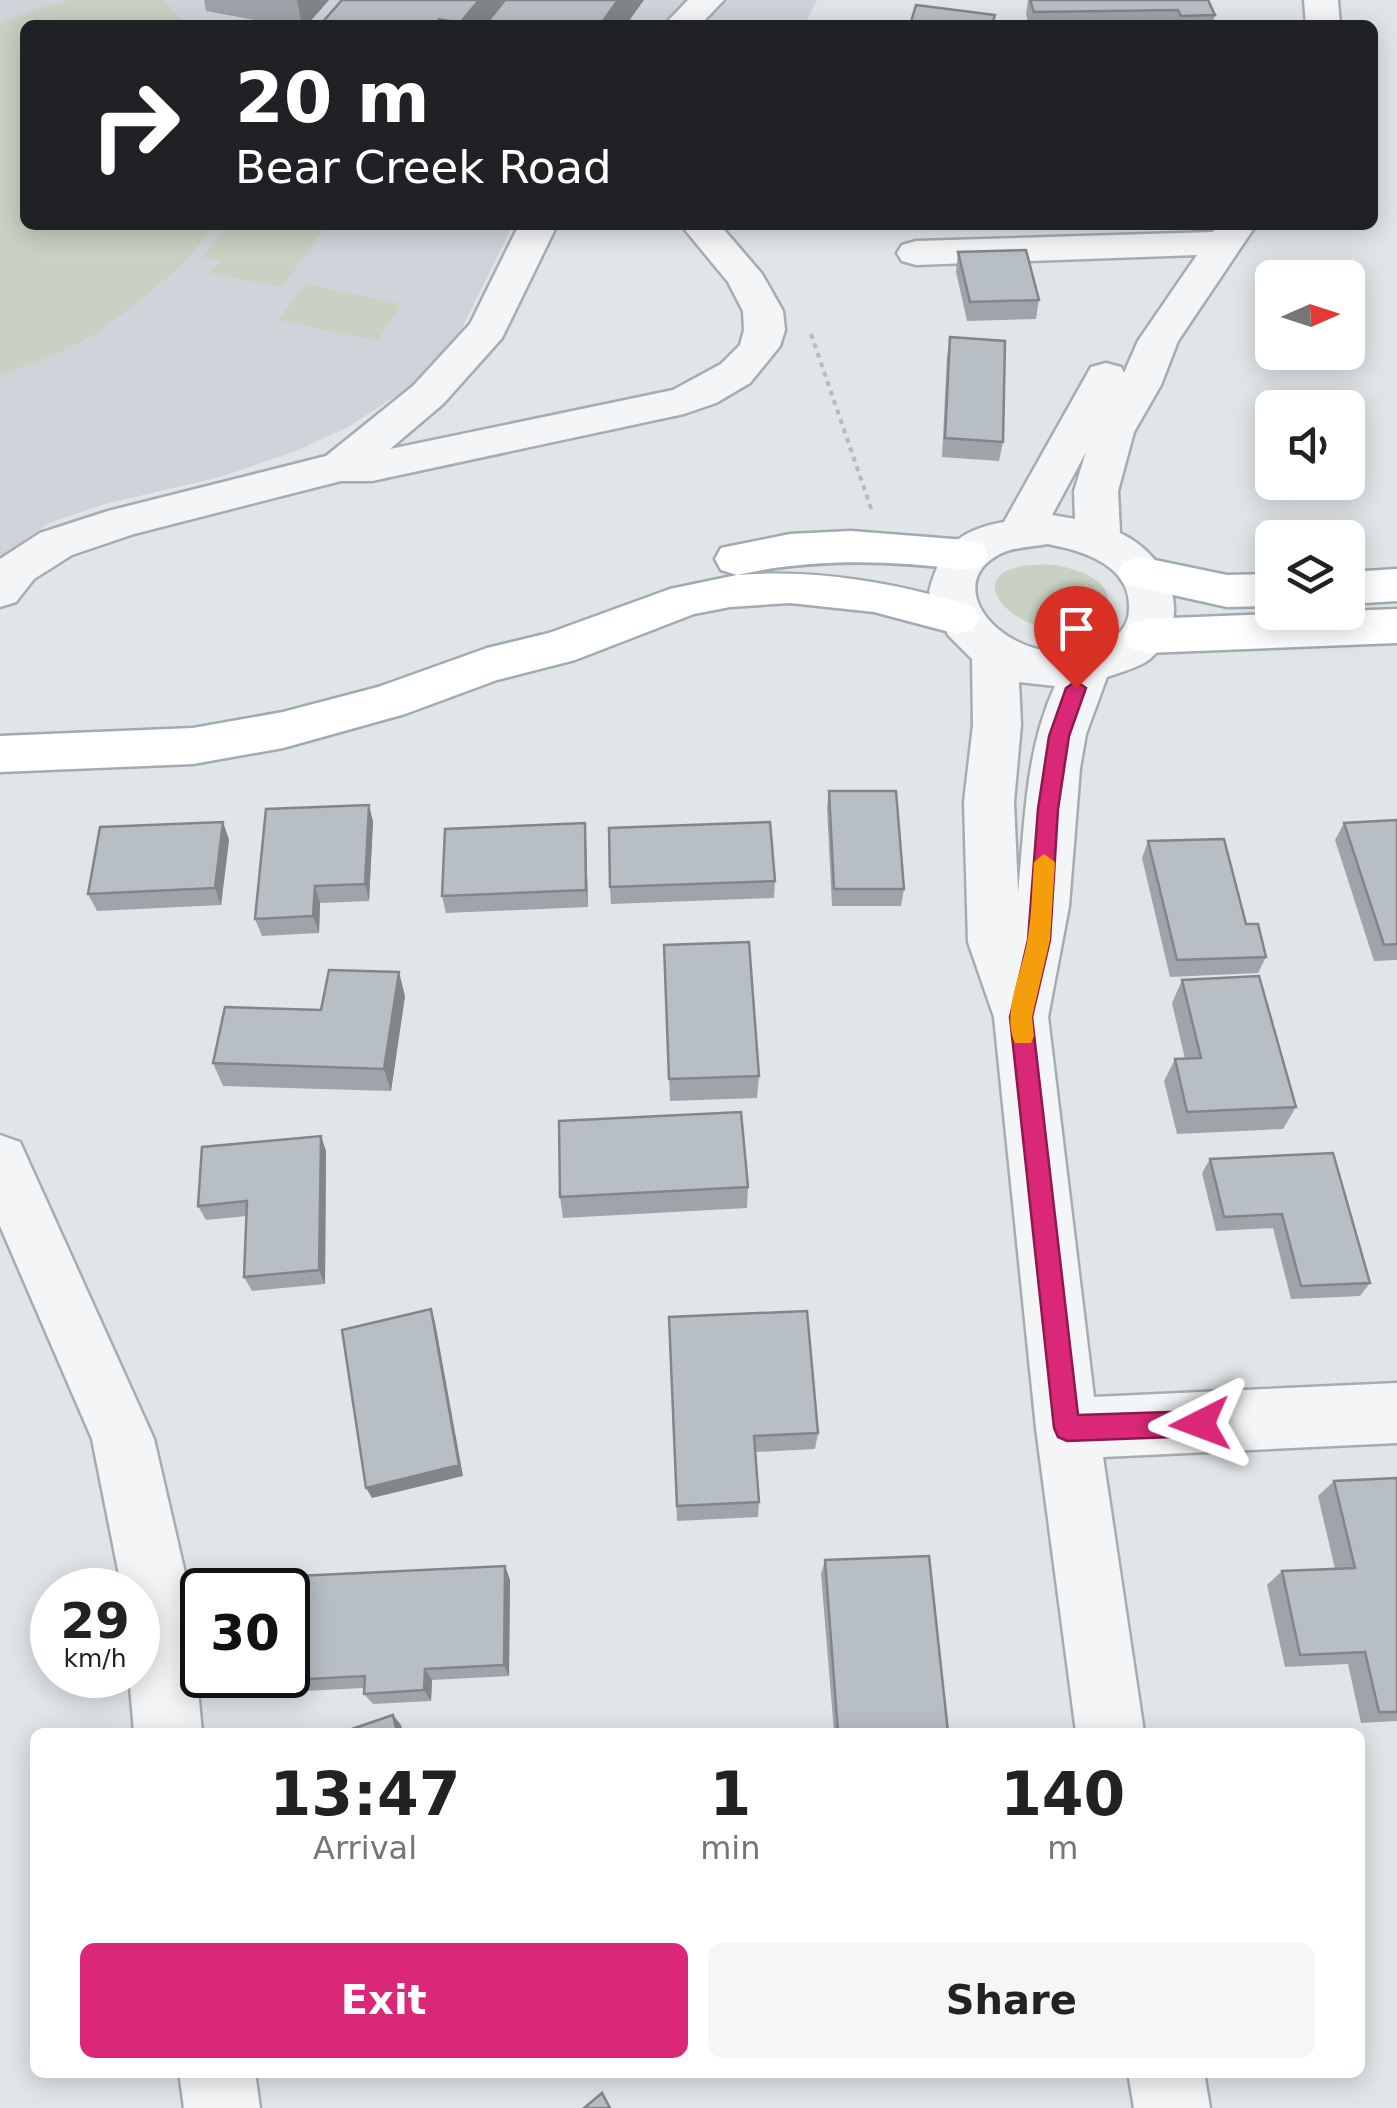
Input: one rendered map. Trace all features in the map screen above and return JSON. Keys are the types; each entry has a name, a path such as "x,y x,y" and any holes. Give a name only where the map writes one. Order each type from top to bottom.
{"main road":[{"path":"487,665 545,628 676,576 750,555 877,549 966,555"},
{"path":"1140,573 1227,591 1255,590"},
{"path":"1365,587 1397,586"},
{"path":"0,754 194,746 283,730 388,702 487,665 558,648 686,600 730,591 790,587 857,594 958,618"},
{"path":"1146,636 1397,626"}],"street":[{"path":"685,20 707,0"},
{"path":"341,467 428,395 488,329 536,230"},
{"path":"0,591 18,568 56,544 124,522 341,467 372,467 684,401 720,387 748,366 763,342 765,316 754,291 704,230"},
{"path":"916,253 1231,234"},
{"path":"1098,540 1096,491 1113,432 1140,385 1158,341 1231,234"},
{"path":"1022,530 1107,374 1158,341"},
{"path":"1047,529 1098,540 1124,555 1151,593 1152,612 1146,636 1112,660 1087,668 1040,668 996,654 972,638 958,618 950,596 954,574 966,555 1000,535 1047,529"},
{"path":"996,654 997,724 989,802 994,942 1021,1017 1067,1428 1109,1728"},
{"path":"1021,1017 1039,940 1048,809 1059,736 1087,668"},
{"path":"0,1160 123,1439 154,1586 168,1728"},
{"path":"1067,1428 1397,1413"},
{"path":"218,2078 222,2108"},
{"path":"1167,2078 1172,2108"}],"path":[{"path":"809,328 874,516"}],"shaded area":[{"path":"0,0 817,0 807,20 20,20 20,230 511,230 460,332 408,388 348,427 296,451 220,477 105,504 49,523 0,559"}],"green space":[{"path":"68,0 163,0 181,20 20,20 20,230 210,230 170,274 108,325 64,350 0,375 0,23"},
{"path":"223,230 322,230 282,287 210,273 220,261 202,257"},
{"path":"305,284 402,304 377,341 278,320"},
{"path":"1056,565 1087,575 1103,587 1108,604 1105,616 1078,628 1050,629 1024,621 1005,607 995,591 998,577 1017,567"}],"building":[{"path":"342,0 479,0 462,20 324,20"},
{"path":"505,0 618,0 604,20 489,20"},
{"path":"1030,0 1208,0 1215,15 1181,16 1178,10 1034,12"},
{"path":"916,5 995,15 994,20 912,20"},
{"path":"1026,250 1039,300 970,302 958,252"},
{"path":"950,337 1005,341 1003,442 945,438"},
{"path":"829,791 896,791 904,889 834,889"},
{"path":"369,805 365,884 315,886 313,916 255,919 266,809"},
{"path":"1397,820 1397,944 1384,945 1344,823"},
{"path":"223,822 215,888 88,894 100,827"},
{"path":"770,822 775,881 610,887 609,828"},
{"path":"585,823 586,890 442,896 445,829"},
{"path":"1224,839 1246,924 1258,924 1266,957 1177,960 1148,841"},
{"path":"749,942 759,1076 669,1079 664,945"},
{"path":"329,970 399,972 384,1069 213,1063 225,1007 321,1010"},
{"path":"1259,976 1296,1107 1187,1112 1175,1059 1201,1058 1182,980"},
{"path":"741,1112 748,1187 560,1197 559,1121"},
{"path":"321,1136 319,1270 244,1277 247,1201 198,1206 202,1147"},
{"path":"1333,1153 1370,1283 1301,1286 1282,1214 1224,1217 1210,1159"},
{"path":"431,1309 459,1465 366,1488 342,1330"},
{"path":"807,1311 818,1433 754,1436 759,1502 677,1506 669,1317"},
{"path":"1397,1478 1397,1712 1379,1712 1365,1652 1300,1655 1282,1571 1355,1568 1334,1481"},
{"path":"929,1556 948,1728 838,1728 825,1560"},
{"path":"505,1566 504,1665 425,1669 424,1690 364,1694 365,1676 310,1679 310,1575"},
{"path":"393,1715 396,1728 355,1728"},
{"path":"602,2093 610,2108 584,2108"}],"slow traffic":[{"path":"1023,1036 1021,1017 1039,940 1044,862"}],"route":[{"path":"1076,688 1059,736 1048,809 1039,940 1021,1017 1067,1428 1200,1424"}]}
